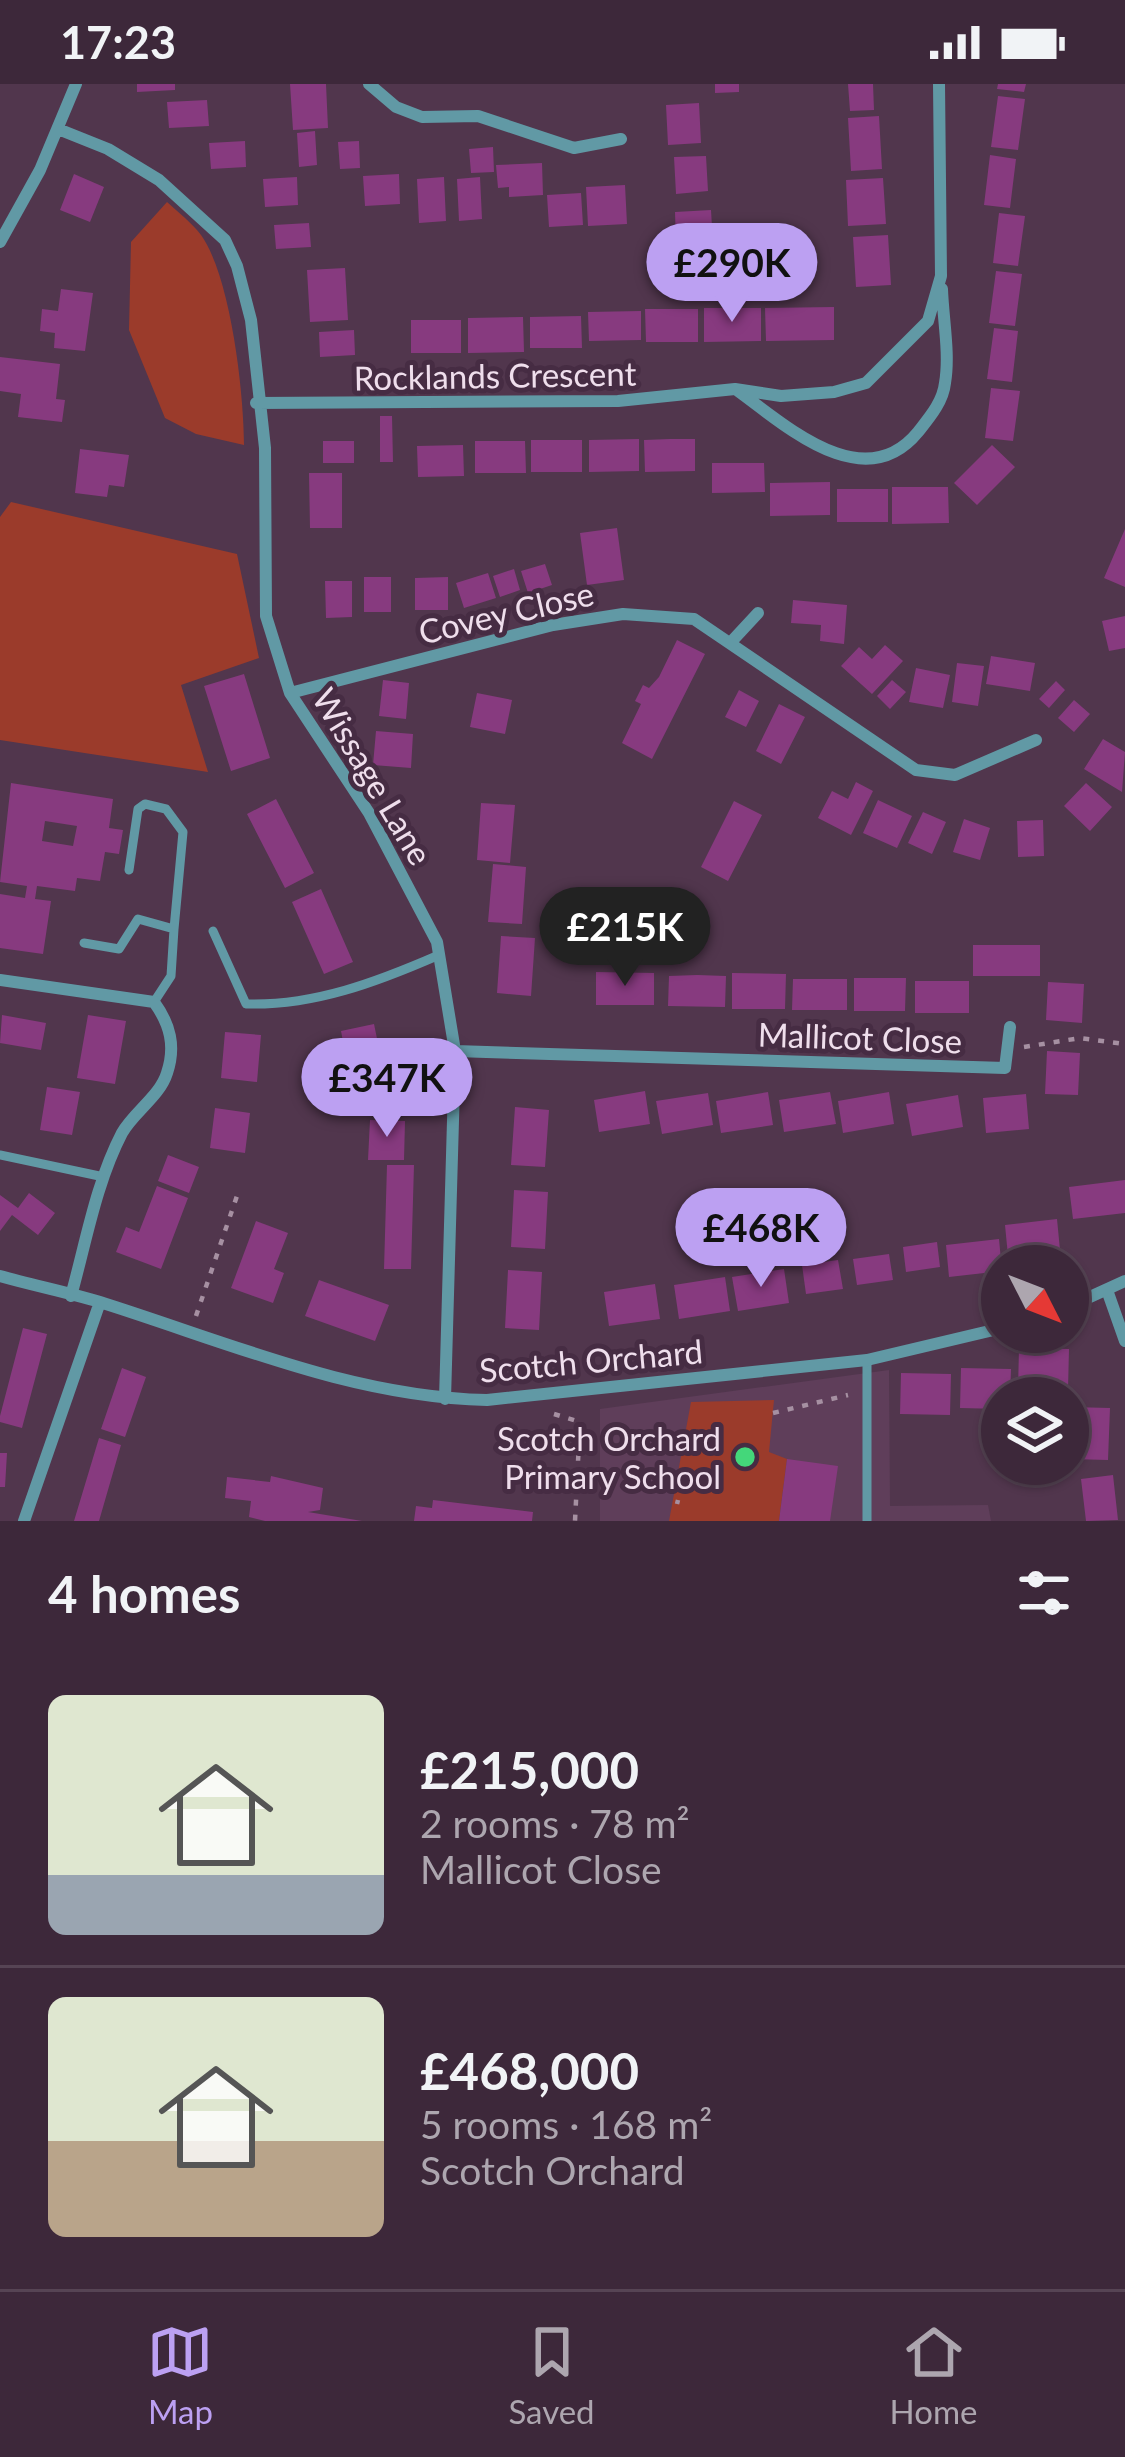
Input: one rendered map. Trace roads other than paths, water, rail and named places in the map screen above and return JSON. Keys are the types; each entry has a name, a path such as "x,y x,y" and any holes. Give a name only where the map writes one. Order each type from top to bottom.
{"street":[{"path":"0,242 58,130 76,84"},
{"path":"369,84 396,107 422,117 478,116 574,148 621,139"},
{"name":"Rocklands Crescent","path":"735,389 816,448 856,459 913,439 936,408 945,384 939,84"},
{"name":"Wissage Lane","path":"58,130 108,149 159,180 225,240 250,320 256,403 265,448 266,616 290,693 369,813 439,955 455,1051 445,1399"},
{"name":"Rocklands Crescent","path":"256,403 618,401 735,389 782,395 834,392 866,383 928,321 941,276"},
{"path":"732,641 758,613"},
{"name":"Covey Close","path":"290,693 553,625 623,614 694,620 732,641 916,770 955,775 1036,740"},
{"path":"0,980 154,1002 169,1022 172,1052 166,1078 125,1128 104,1177 70,1296"},
{"name":"Mallicot Close","path":"455,1051 1005,1068 1010,1027"},
{"name":"Scotch Orchard","path":"0,1276 100,1302 351,1384 445,1399 487,1400 867,1360 981,1333"},
{"path":"1089,1298 1125,1281"},
{"path":"1107,1290 1125,1341"},
{"path":"24,1521 100,1302"}],"lane":[{"path":"129,870 138,809 145,804 166,809 183,832 171,976 154,1002"},
{"path":"84,943 119,949 138,920 174,929"},
{"path":"213,931 246,1004 289,1004 344,991 439,955"},
{"path":"0,1155 104,1177"},
{"path":"867,1360 867,1521"}],"place":[{"name":"Scotch Orchard Primary School","path":"745,1457"}]}
